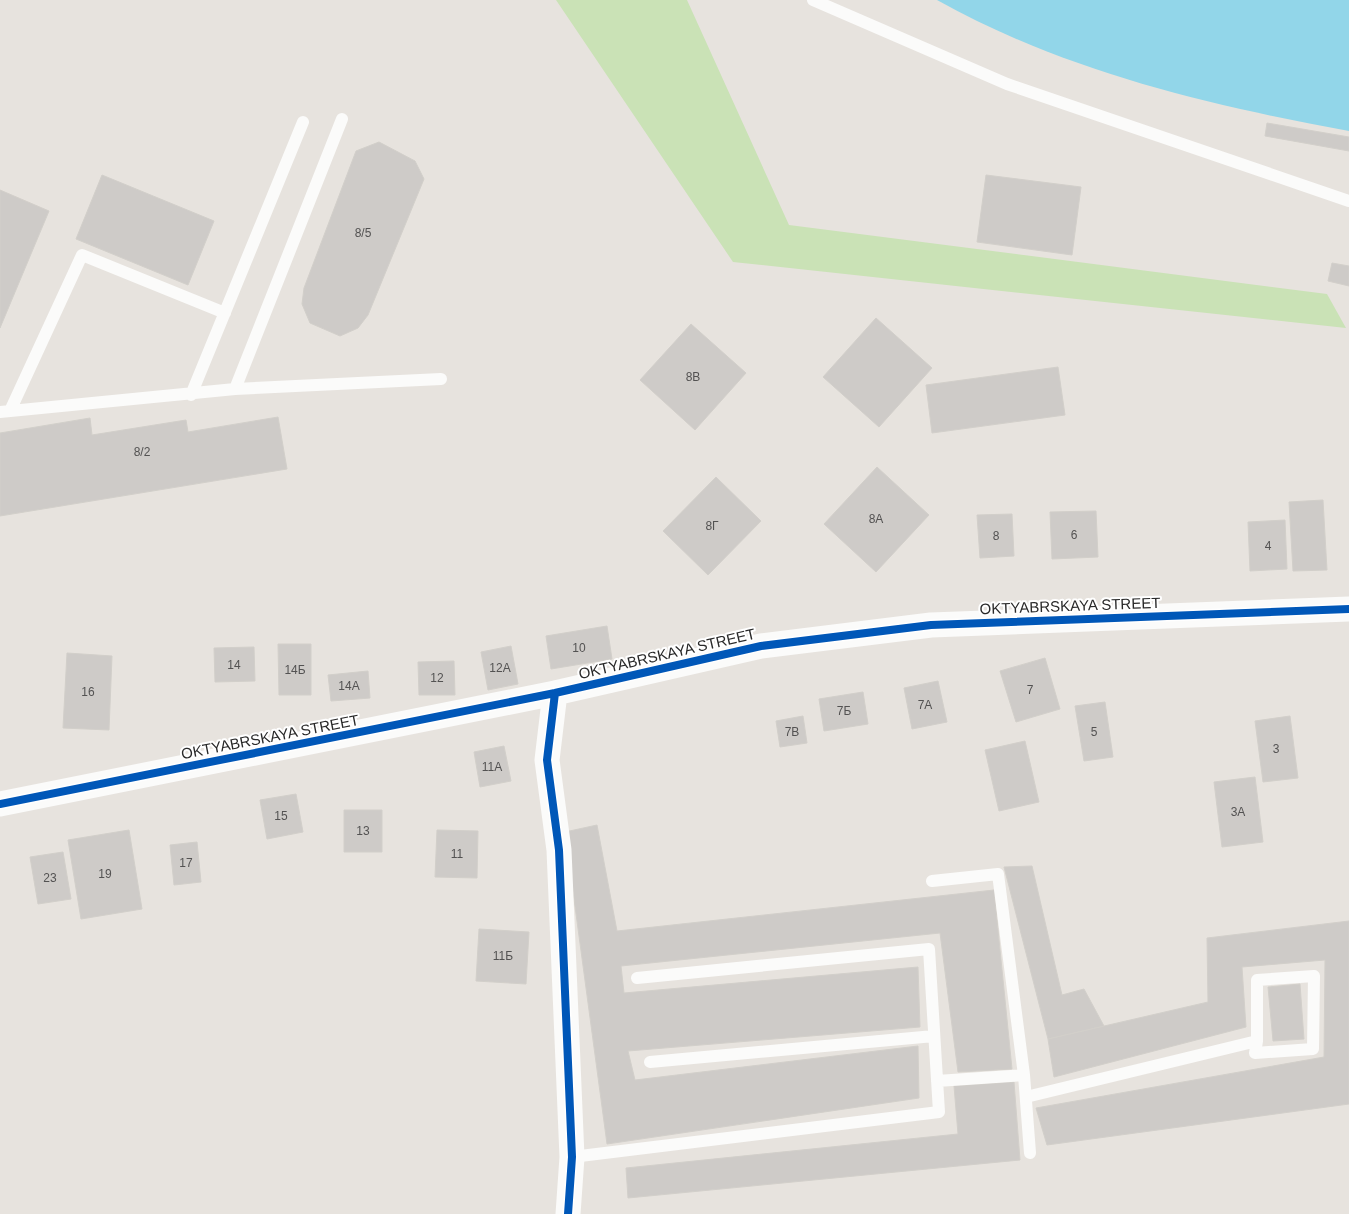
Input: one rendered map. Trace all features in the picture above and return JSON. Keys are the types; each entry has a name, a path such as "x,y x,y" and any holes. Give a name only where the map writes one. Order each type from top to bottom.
{"street":[{"name":"OKTYABRSKAYA STREET","path":"0,804 556,693 761,646 931,625 1349,609"},
{"path":"556,693 547,760 559,850 572,1157 568,1214"}],"lane":[{"path":"813,0 1007,84 1349,201"},
{"path":"234,389 342,119"},
{"path":"191,395 303,122"},
{"path":"5,411 82,255 225,313"},
{"path":"5,411 191,395 234,389 441,379"},
{"path":"932,880 998,874 1024,1075 1030,1153"},
{"path":"572,1157 938,1112 929,950 637,978"},
{"path":"1314,976 1313,1049 1255,1053 1257,1041 1257,980 1314,976"},
{"path":"650,1062 934,1036"},
{"path":"1026,1097 1257,1041"},
{"path":"937,1081 1024,1075"}],"green space":[{"path":"556,0 687,0 789,225 1327,294 1346,328 733,262"}],"water":[{"path":"937,0 1349,0 1349,131 1243,110 1190,97 1086,66 1035,47 985,25"}],"building":[{"path":"1267,123 1349,137 1349,151 1265,136"},
{"path":"379,142 415,161 424,179 368,315 358,328 340,336 310,323 302,304 304,288 356,151"},
{"path":"102,175 214,221 188,285 76,239"},
{"path":"986,175 1081,187 1072,255 977,242"},
{"path":"0,190 49,211 0,328"},
{"path":"1332,263 1349,266 1349,286 1328,281"},
{"path":"876,318 932,368 879,427 823,377"},
{"path":"691,324 746,373 695,430 640,380"},
{"path":"1058,367 1065,415 932,433 926,385"},
{"path":"278,417 287,469 0,516 0,433 90,418 92,435 186,420 188,432"},
{"path":"877,467 929,515 876,572 824,524"},
{"path":"716,477 761,521 708,575 663,531"},
{"path":"1323,500 1327,570 1293,571 1289,502"},
{"path":"1096,511 1098,557 1052,559 1050,512"},
{"path":"1012,514 1014,556 980,558 977,515"},
{"path":"1285,520 1287,569 1250,571 1248,522"},
{"path":"607,626 612,659 551,669 546,636"},
{"path":"278,644 311,644 311,695 279,695"},
{"path":"511,646 518,684 488,690 481,652"},
{"path":"254,647 255,681 215,682 214,648"},
{"path":"67,653 112,656 109,730 63,728"},
{"path":"1045,658 1060,709 1016,722 1000,671"},
{"path":"454,661 455,695 419,695 418,662"},
{"path":"368,671 370,698 331,701 328,675"},
{"path":"938,681 947,722 912,729 904,688"},
{"path":"863,692 868,724 824,731 819,699"},
{"path":"1105,702 1113,757 1084,761 1075,706"},
{"path":"803,716 807,743 780,747 776,721"},
{"path":"1290,716 1298,778 1263,782 1255,721"},
{"path":"1025,741 1039,802 999,811 985,750"},
{"path":"504,746 511,781 480,787 474,752"},
{"path":"1255,777 1263,842 1222,847 1214,782"},
{"path":"296,794 303,832 267,839 260,800"},
{"path":"344,810 382,810 382,852 344,852"},
{"path":"597,825 617,931 994,890 1012,1069 958,1072 940,933 621,966 624,993 918,967 920,1027 628,1051 635,1080 918,1046 919,1098 607,1144 565,832"},
{"path":"129,830 142,909 81,919 68,840"},
{"path":"437,830 478,831 477,878 435,877"},
{"path":"197,842 201,882 174,885 170,845"},
{"path":"63,852 71,899 38,904 30,857"},
{"path":"1032,866 1062,995 1084,989 1104,1026 1048,1039 1004,867"},
{"path":"1349,921 1349,1104 1047,1145 1036,1108 1324,1057 1325,960 1242,967 1246,1027 1054,1077 1048,1039 1208,1002 1207,938"},
{"path":"479,929 529,932 526,984 476,981"},
{"path":"1300,984 1304,1039 1273,1041 1268,987"},
{"path":"1014,1082 1020,1160 628,1198 626,1168 958,1134 954,1086"}],"cycle path":[{"path":"0,804 555,693 761,646 931,625 1349,609"},
{"path":"555,693 547,760 559,850 572,1157 568,1214"}]}
